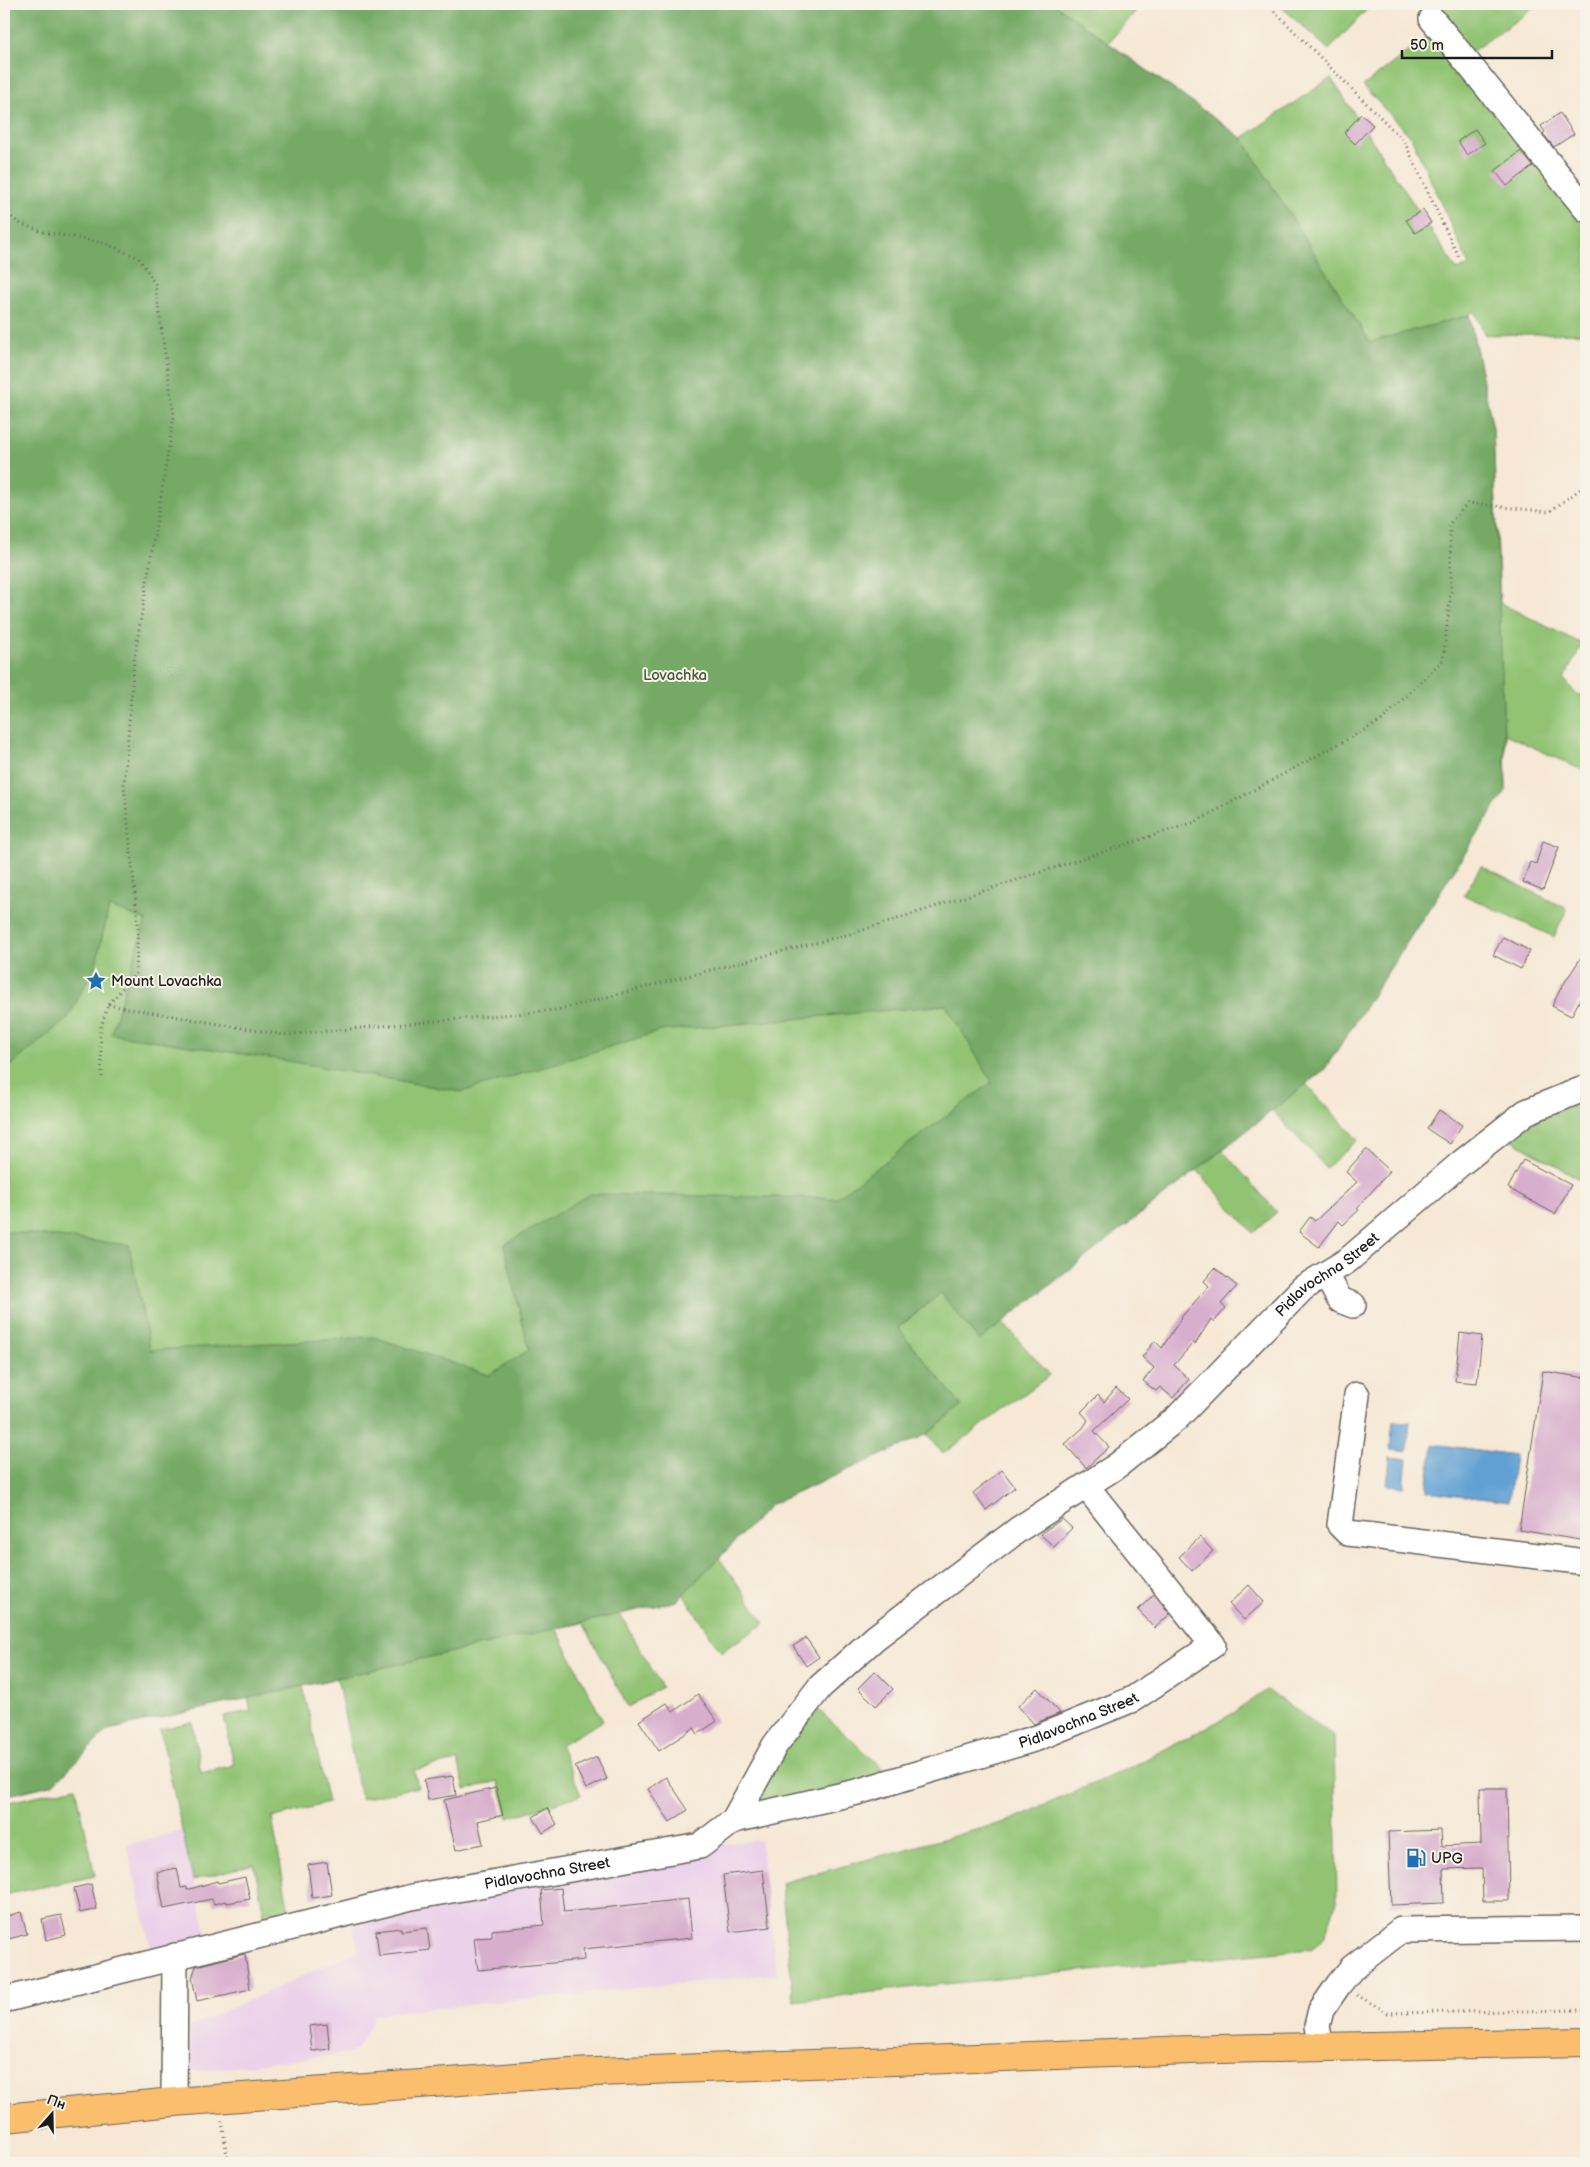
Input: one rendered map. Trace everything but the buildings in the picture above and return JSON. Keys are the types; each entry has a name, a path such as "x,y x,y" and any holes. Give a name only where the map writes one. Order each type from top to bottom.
{"highway":[{"path":"4,2118 218,2098 570,2073 1199,2049 1586,2042"}],"street":[{"path":"1432,18 1586,209"},
{"name":"Pidlavochna Street","path":"4,2000 412,1897 700,1846 734,1820 775,1745 820,1687 876,1637 1019,1529 1118,1465 1177,1418 1303,1288 1347,1261 1460,1164 1526,1112 1586,1088"},
{"path":"1326,1275 1340,1300 1352,1305"},
{"path":"1357,1395 1340,1525 1348,1533 1586,1562"},
{"name":"Pidlavochna Street","path":"734,1820 857,1792 1037,1738 1133,1699 1213,1645 1086,1486"},
{"path":"1321,2046 1317,2026 1321,2010 1352,1968 1401,1930 1586,1928"},
{"path":"174,2102 175,1956"}],"path":[{"path":"1267,4 1404,141 1459,258"},
{"path":"4,211 19,223 44,232 104,243 139,258 155,284 174,416 134,661 124,785 138,924 136,973 108,1005 100,1030 102,1077"},
{"path":"108,1005 284,1035 557,1010 857,932 1195,822 1381,721 1443,660 1451,592 1450,523 1468,503 1549,512 1586,485"},
{"path":"1339,1984 1388,2013 1586,2010"},
{"path":"218,2098 228,2163"}],"shaded area":[{"path":"181,1831 208,1939 152,1953 127,1845"},
{"path":"760,1840 777,1974 375,2014 365,2036 351,2053 198,2071 192,2070 189,2027 358,1951 351,1912 700,1846"}],"green space":[{"name":"Lovachka","path":"4,4 1142,4 1108,43 1242,138 1331,78 1457,270 1469,265 1411,137 1363,86 1432,33 1586,220 1586,333 1485,335 1474,311 1469,315 1493,429 1500,603 1582,644 1564,679 1576,694 1586,696 1586,772 1505,734 1506,790 1324,1070 1306,1084 1358,1140 1326,1168 1272,1110 1222,1150 1277,1212 1253,1233 1197,1170 1002,1322 1050,1375 943,1454 927,1434 770,1505 719,1558 765,1623 721,1652 683,1594 677,1601 620,1614 662,1687 628,1707 583,1623 556,1628 603,1721 560,1745 581,1795 508,1818 498,1781 465,1790 458,1761 414,1770 418,1787 361,1799 337,1678 303,1686 328,1803 272,1818 290,1917 266,1924 254,1864 193,1880 160,1729 192,1722 201,1773 234,1765 224,1716 251,1711 248,1698 108,1730 54,1784 4,1796"},
{"name":"Lovachka","path":"4,4 1054,4 1242,138 1370,342 1469,315 1493,429 1506,790 1324,1070 979,1341 941,1293 898,1328 962,1406 928,1434 770,1505 677,1601 108,1730 54,1784 4,1796 4,1231 129,1245 150,1350 374,1337 489,1375 529,1350 504,1245 590,1194 836,1198 992,1082 946,1005 661,1031 462,1092 282,1060 111,1034 146,920 109,907 96,964 68,1018 4,1071"},
{"path":"1278,4 1372,4 1329,50"},
{"path":"1419,4 1540,4 1471,52"},
{"path":"1481,866 1567,909 1554,937 1464,895"},
{"path":"1586,1103 1586,1183 1514,1141 1514,1135 1547,1113"},
{"path":"1267,1690 1334,1736 1337,1901 1324,1938 1310,1949 935,1985 794,2001 781,1883 1009,1821 1133,1766 1232,1714"},
{"path":"814,1706 889,1774 763,1804 758,1796 762,1781"},
{"path":"76,1787 95,1876 4,1895 4,1803"}],"water":[{"path":"1393,1421 1410,1422 1407,1451 1390,1449"},
{"path":"1433,1444 1515,1455 1509,1502 1427,1491"},
{"path":"1390,1457 1407,1459 1404,1487 1387,1485"}],"place":[{"name":"Mount Lovachka","path":"96,981"},
{"name":"UPG","path":"1416,1858"}]}
